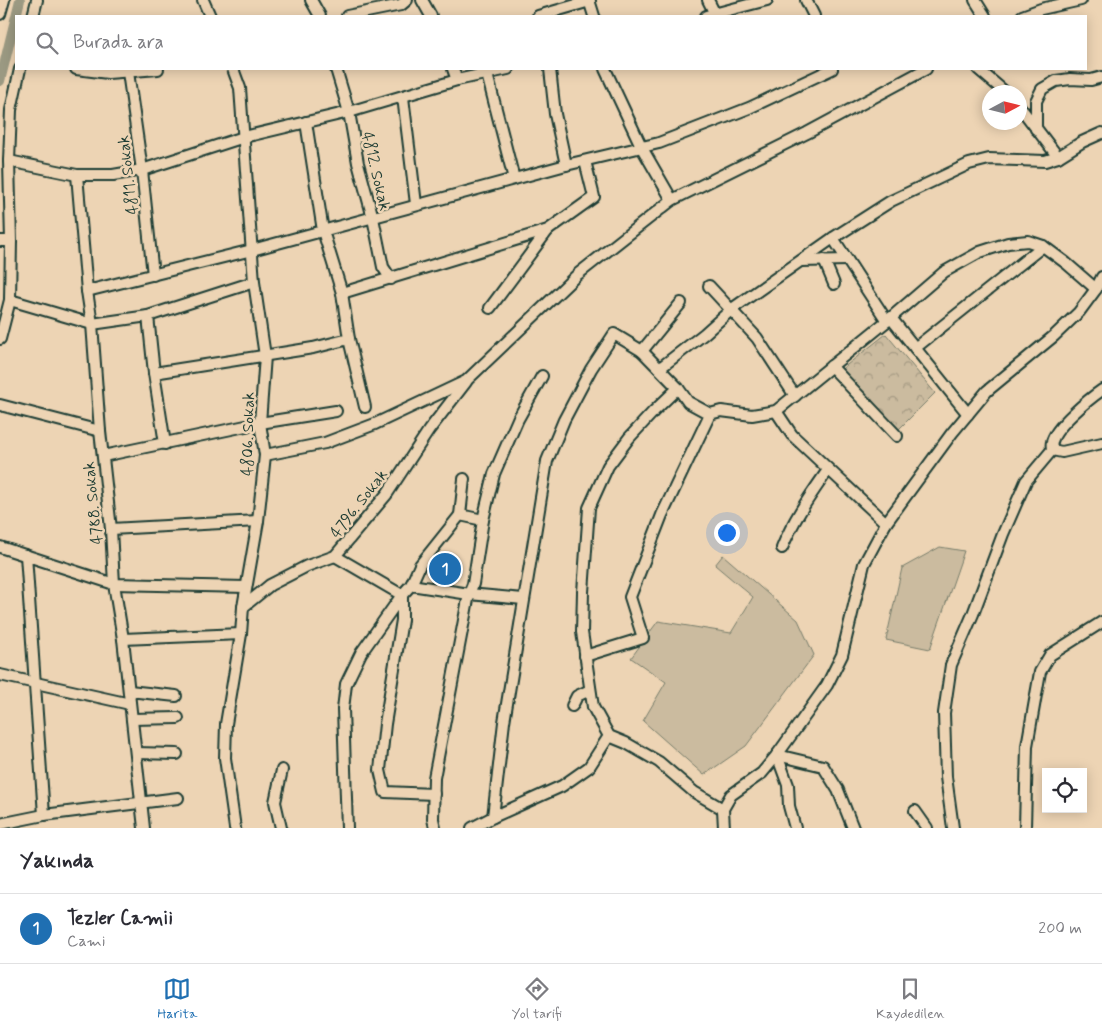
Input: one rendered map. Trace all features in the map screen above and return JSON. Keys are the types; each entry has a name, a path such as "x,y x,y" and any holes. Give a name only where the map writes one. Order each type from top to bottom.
{"street":[{"path":"0,14 4,0"},
{"path":"33,15 38,0"},
{"path":"203,0 210,15"},
{"path":"312,0 320,15"},
{"path":"352,15 401,4 407,0"},
{"path":"422,0 430,15"},
{"path":"708,0 711,15 767,0"},
{"path":"806,0 814,15"},
{"path":"975,0 984,15"},
{"path":"1025,15 1041,9 1081,0"},
{"path":"541,15 589,1 594,15"},
{"path":"0,339 10,300 4,241 3,186 9,161 11,110 20,70"},
{"path":"84,70 108,73 148,70"},
{"name":"4806. Sokak","path":"233,70 240,88 254,282 265,356 260,423 265,455 258,521 246,587 241,634 226,724 225,758 235,828"},
{"name":"4812. Sokak","path":"336,70 349,112 358,163 373,218 383,268 391,279"},
{"path":"453,70 457,80"},
{"path":"9,161 77,175 112,175 142,170 244,137 349,112 457,80 504,70"},
{"path":"550,70 555,114 566,165"},
{"path":"605,70 642,148 672,200"},
{"path":"87,291 252,250 373,218 416,204 566,165 660,143 749,108 830,70"},
{"path":"265,455 325,443 375,424 466,381 578,274 672,200 807,133 924,70"},
{"path":"979,70 997,85"},
{"name":"4811. Sokak","path":"128,72 142,170 153,275"},
{"path":"487,74 514,179"},
{"path":"1036,129 1036,101 1042,89 1056,81 1070,79 1090,80 1102,77"},
{"path":"403,97 416,204"},
{"path":"1027,117 1058,157"},
{"path":"306,122 323,231 342,293 349,339 365,407"},
{"path":"660,368 704,334 732,309 833,238 891,201 969,164 989,159 1045,161 1058,157 1102,132"},
{"path":"490,308 548,230 594,197 585,161"},
{"name":"4788. Sokak","path":"77,175 87,291 92,324 102,456 111,529 114,584 124,640 144,828"},
{"path":"342,293 548,230"},
{"path":"833,238 889,320 915,348 968,414"},
{"path":"493,817 504,722 547,461 564,420 591,369 614,334 642,351 660,368 688,402 710,414 721,411 752,415 776,411 889,320 944,272 980,252 1008,243 1028,241 1042,246 1096,288"},
{"path":"915,348 1042,246"},
{"path":"824,260 834,284"},
{"path":"800,261 847,260"},
{"path":"724,828 723,809 731,795 762,773 827,685 842,655 864,564 886,524 987,391 1054,336 1079,312 1102,277"},
{"path":"10,300 92,324 148,316 254,282"},
{"path":"709,286 758,338 795,396"},
{"path":"642,351 681,303"},
{"path":"148,316 154,374 165,444"},
{"path":"154,374 314,348 349,339"},
{"path":"831,366 897,436"},
{"path":"435,828 433,820 434,778 469,594 473,584 483,520 494,474 518,419 542,376"},
{"name":"4796. Sokak","path":"243,607 270,585 306,566 335,556 387,494 429,430 466,381"},
{"path":"678,388 629,438 608,466 589,508 582,632 593,707 609,736 626,743 659,762 694,792 723,809"},
{"path":"953,828 946,776 944,713 951,665 1026,481 1052,450 1052,442 1059,430 1072,415 1102,390"},
{"path":"0,405 100,431"},
{"path":"102,456 260,423 336,411"},
{"path":"776,411 792,435 886,524"},
{"path":"585,656 643,638 630,597 662,515 710,414"},
{"path":"1052,450 1062,452 1102,443"},
{"path":"782,548 790,526 828,470"},
{"path":"347,828 343,709 346,684 362,653 411,585 420,565 460,515 464,480"},
{"path":"460,515 483,520"},
{"path":"111,529 258,521"},
{"path":"0,547 114,584 246,587"},
{"path":"26,555 44,815"},
{"path":"335,556 402,595"},
{"path":"411,585 469,594 523,599"},
{"path":"402,595 402,620 385,724 380,770 385,792 434,794"},
{"path":"1025,828 1027,746 1040,672 1050,655 1102,622"},
{"path":"124,640 241,634"},
{"path":"0,675 130,704"},
{"path":"572,706 577,696 590,690"},
{"path":"129,691 176,696"},
{"path":"132,719 178,718"},
{"path":"472,828 562,786 589,767 609,736"},
{"path":"136,753 177,754"},
{"path":"777,755 788,785 789,806 795,828"},
{"path":"777,755 823,766 838,790 853,828"},
{"path":"281,828 275,802 282,770"},
{"path":"0,824 44,815 178,798"},
{"path":"915,810 927,828"}],"green space":[{"path":"886,334 935,393 896,432 838,372"},
{"path":"940,547 964,551 930,649 886,640 902,568"},
{"path":"723,555 798,620 814,655 746,746 704,775 643,721 666,682 631,658 658,621 731,633 753,597 715,565"}],"waterway":[{"path":"16,15 20,0"},
{"path":"0,81 15,20"}],"place":[{"name":"Tezler Camii","path":"445,569"}]}
